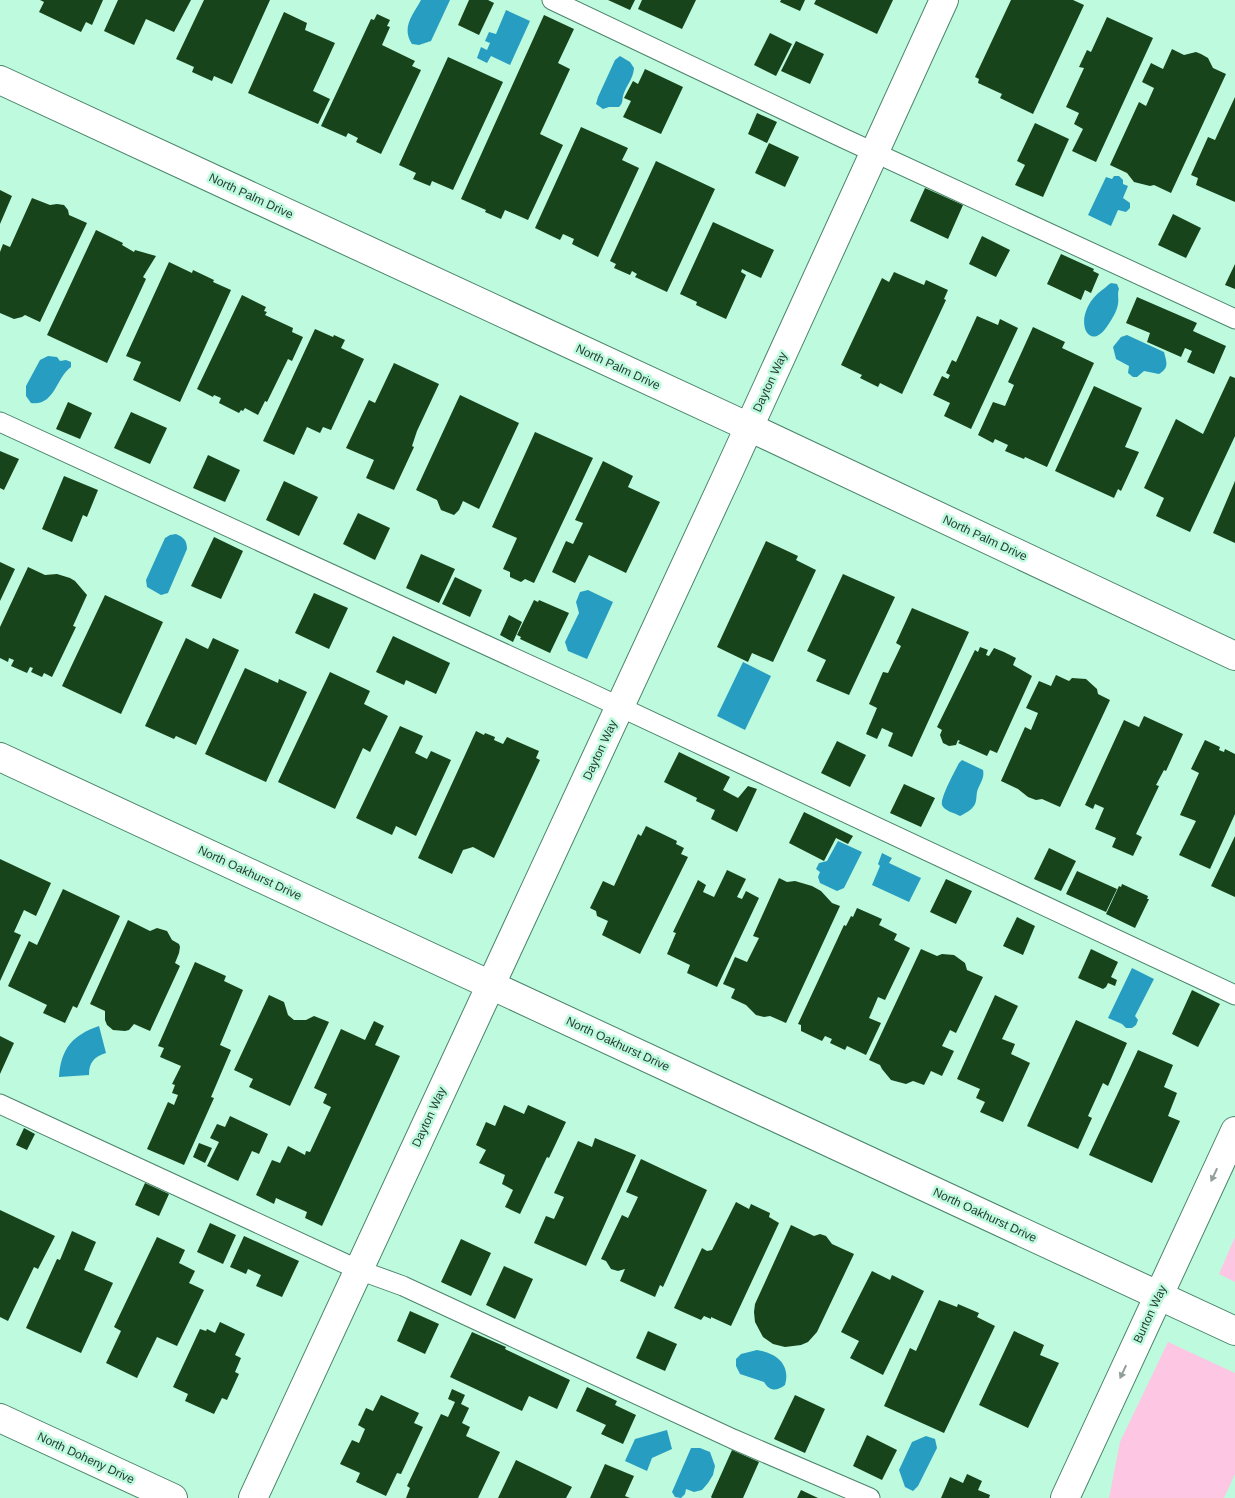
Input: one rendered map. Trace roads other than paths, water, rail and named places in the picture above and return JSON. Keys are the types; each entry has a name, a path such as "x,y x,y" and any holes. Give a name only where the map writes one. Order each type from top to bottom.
{"street":[{"name":"Dayton Way","path":"253,1498 749,427 944,0"},
{"name":"North Palm Drive","path":"0,80 749,427 1235,656"},
{"name":"North Oakhurst Drive","path":"0,756 1235,1331"},
{"name":"Burton Way","path":"1065,1498 1235,1131"},
{"name":"North Doheny Drive","path":"0,1418 173,1498"},
{"path":"1082,1461 1086,1498"}],"lane":[{"path":"552,0 875,153 1235,319"},
{"path":"0,422 620,706 1235,995"},
{"path":"0,1104 359,1270 402,1286 733,1439 870,1498"}],"water":[{"path":"421,0 450,0 431,41 419,45 412,44 409,38 408,27 409,21"},
{"path":"506,10 530,21 510,65 491,56 487,63 477,58 481,47 487,50 490,43 485,41 489,32 496,34"},
{"path":"620,56 630,62 634,68 632,76 620,106 603,109 596,104 598,97 615,60"},
{"path":"1114,176 1119,176 1123,180 1123,184 1128,186 1123,198 1130,203 1130,208 1126,212 1118,210 1111,226 1088,215 1106,177 1112,179"},
{"path":"1111,283 1117,284 1119,289 1118,304 1108,325 1101,334 1094,337 1089,335 1085,329 1086,311 1092,300"},
{"path":"1127,335 1164,352 1166,367 1164,370 1159,374 1144,371 1137,377 1133,377 1128,373 1129,366 1116,359 1113,347 1121,337"},
{"path":"48,356 57,357 60,361 66,360 71,362 71,367 50,396 39,403 31,403 26,396 26,386 40,360"},
{"path":"176,534 184,539 187,549 168,593 161,595 147,587 146,580 165,538"},
{"path":"588,590 613,602 587,659 568,651 565,642 579,613 576,602 580,592"},
{"path":"743,662 771,676 745,730 717,716"},
{"path":"962,760 983,770 983,779 977,792 976,802 969,811 960,816 945,809 942,802 951,778"},
{"path":"838,841 862,852 844,888 837,891 820,883 818,877 820,872 816,869 819,863 827,861"},
{"path":"882,853 892,858 889,863 921,878 909,902 872,885 880,866 878,864"},
{"path":"1132,968 1154,979 1135,1016 1138,1020 1136,1025 1132,1028 1126,1028 1122,1024 1108,1018"},
{"path":"99,1026 106,1053 98,1056 93,1061 89,1075 59,1077 62,1058 70,1044 75,1038"},
{"path":"757,1350 776,1357 784,1365 786,1371 785,1385 774,1390 769,1388 764,1382 740,1374 736,1366 736,1359 741,1354"},
{"path":"667,1430 672,1449 652,1458 647,1471 625,1461 635,1439"},
{"path":"926,1436 935,1439 937,1448 918,1486 913,1491 905,1487 899,1470 912,1442"},
{"path":"691,1448 700,1448 710,1452 715,1466 713,1475 702,1490 694,1492 686,1489 685,1494 681,1498 675,1497 672,1492"}]}
